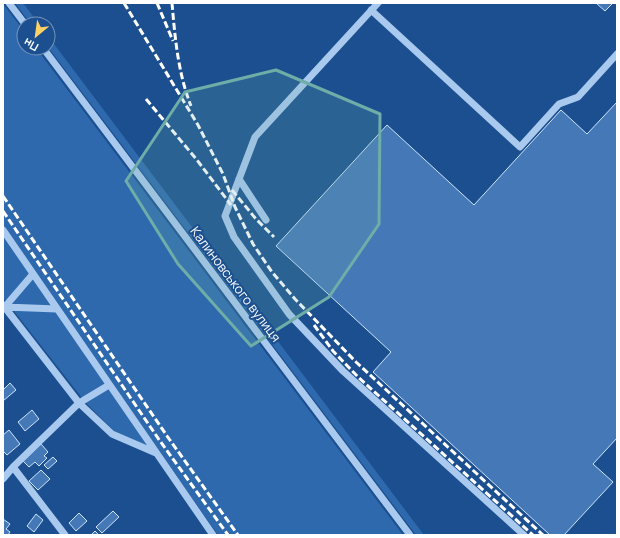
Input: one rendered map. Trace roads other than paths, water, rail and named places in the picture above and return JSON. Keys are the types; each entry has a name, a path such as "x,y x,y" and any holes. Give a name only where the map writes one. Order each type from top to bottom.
{"street":[{"path":"9,3 19,16"},
{"path":"378,3 255,137 225,216 234,238 289,314 343,371 524,535"},
{"path":"372,10 520,146 559,104 578,97 617,54"},
{"name":"Калиновського вулиця","path":"49,56 410,535"},
{"path":"239,179 266,220"},
{"path":"3,230 212,535"},
{"path":"4,307 33,274"},
{"path":"4,307 57,309"},
{"path":"4,307 79,403 112,434 156,453"},
{"path":"3,480 13,467 79,403 109,385"},
{"path":"13,467 65,535"}],"railway":[{"path":"124,3 198,125 223,174 235,207 253,244 272,272 295,299 356,362 543,535"},
{"path":"157,3 173,41"},
{"path":"172,3 180,68 191,106"},
{"path":"146,99 197,160 231,205"},
{"path":"232,190 256,219 274,237"},
{"path":"3,196 167,436 238,535"},
{"path":"3,211 160,441 228,535"},
{"path":"314,325 333,351 358,377 533,535"}]}
